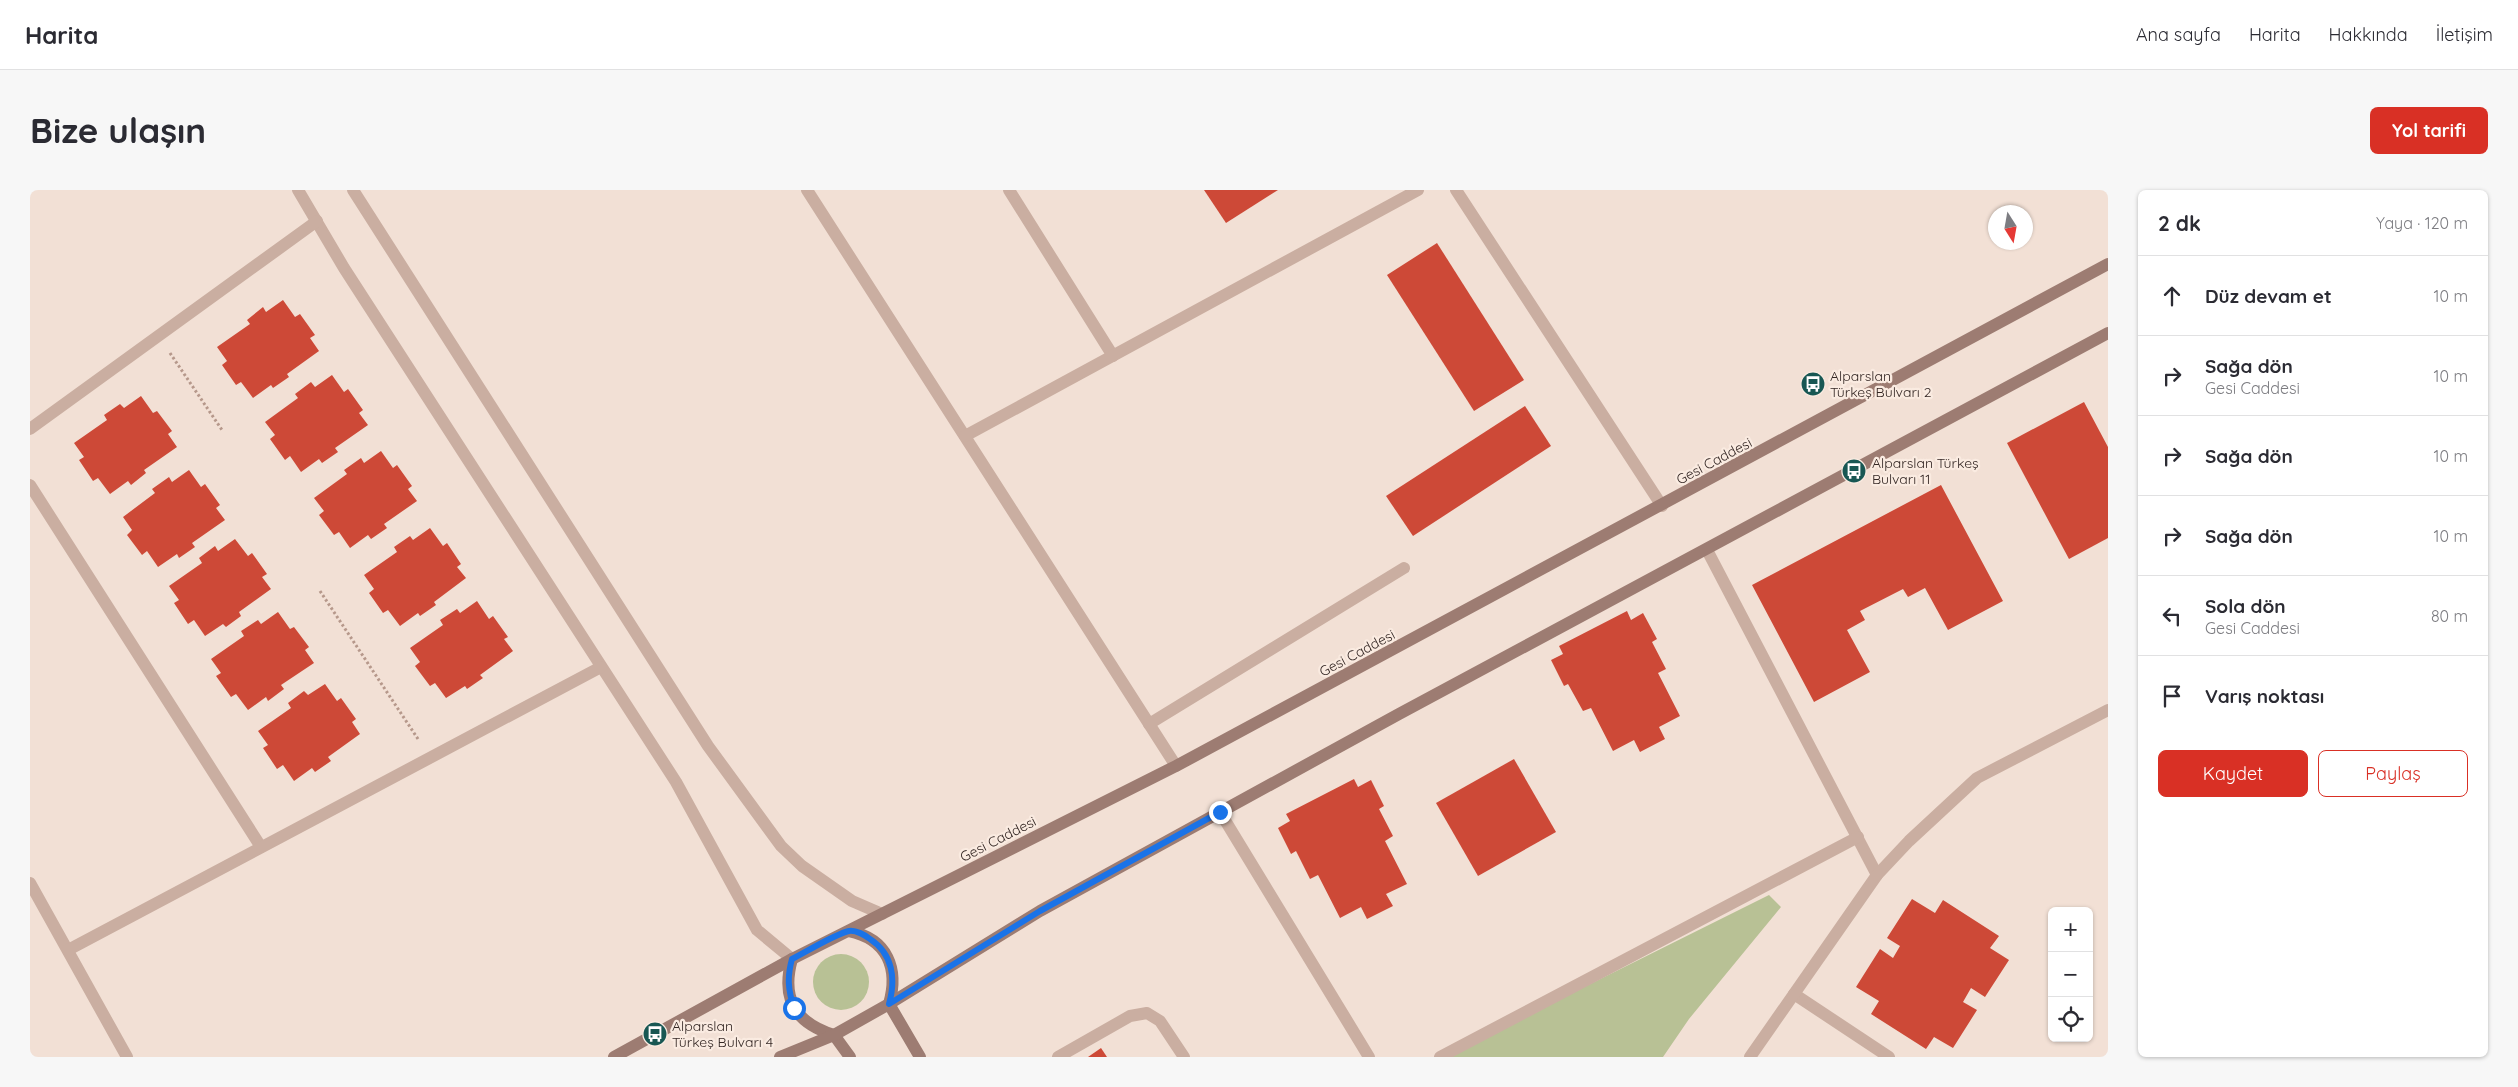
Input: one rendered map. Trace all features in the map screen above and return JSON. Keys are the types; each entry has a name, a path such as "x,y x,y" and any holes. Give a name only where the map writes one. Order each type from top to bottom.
{"main road":[{"name":"Gesi Caddesi","path":"614,1057 792,959 1176,766 1662,506 2108,264"},
{"path":"780,1057 834,1034 889,1004 1040,911 2108,333"},
{"path":"849,931 863,934 870,938 887,956 893,972 894,988 889,1004 920,1057"},
{"path":"792,959 788,975 788,992 794,1008 804,1020 818,1030 834,1034 850,1057"}],"street":[{"path":"298,190 344,268 676,782 757,930 792,959"},
{"path":"807,190 1176,766"},
{"path":"1009,190 1113,356"},
{"path":"965,436 1418,190"},
{"path":"1456,190 1662,506"},
{"path":"355,191 714,754 782,846 802,866 852,901 882,914"},
{"path":"30,429 317,221"},
{"path":"30,485 261,847"},
{"path":"1707,550 1877,875"},
{"path":"1149,724 1404,568"},
{"path":"68,950 601,667"},
{"path":"1750,1057 1877,875 1909,841 1977,778 2108,710"},
{"path":"1220,812 1369,1057"},
{"path":"1440,1057 1858,837"},
{"path":"30,883 127,1057"},
{"path":"1794,994 1889,1057"},
{"path":"1058,1057 1138,1013 1147,1013 1160,1020 1184,1057"}],"path":[{"path":"158,336 222,430"},
{"path":"320,591 430,758"}],"green space":[{"path":"1769,895 1781,907 1689,1019 1663,1057 1444,1057"},
{"path":"841,954 852,956 861,962 867,971 869,982 867,993 861,1002 852,1008 841,1010 830,1008 821,1002 815,993 813,982 815,971 821,962 830,956"}],"building":[{"path":"1204,190 1278,190 1226,223"},
{"path":"1437,243 1524,380 1474,411 1387,275"},
{"path":"283,300 295,317 300,314 315,335 310,338 319,351 287,374 289,377 273,388 271,385 253,398 241,382 236,385 222,365 227,361 217,347 250,324 247,320 263,307 266,312"},
{"path":"332,375 344,392 348,389 363,410 359,413 368,425 335,448 338,452 322,463 319,459 301,472 290,456 285,460 270,439 275,435 265,422 298,398 295,394 311,382 315,387"},
{"path":"141,396 153,413 157,411 172,431 168,434 177,447 144,470 146,473 131,485 128,481 110,494 98,478 93,481 79,460 84,457 74,443 107,420 104,415 120,404 124,408"},
{"path":"2084,402 2108,447 2108,538 2069,559 2007,443"},
{"path":"1525,406 1551,446 1413,536 1386,496"},
{"path":"381,451 393,468 397,465 412,486 408,489 417,501 384,524 387,528 371,539 368,535 350,548 339,532 334,535 319,515 324,511 314,498 347,474 344,470 361,458 364,463"},
{"path":"189,470 201,487 205,484 220,505 216,508 225,520 192,543 195,547 179,558 177,554 158,567 147,551 142,555 127,535 132,530 123,517 155,493 152,489 169,477 172,482"},
{"path":"1941,485 2003,601 1948,630 1925,588 1908,597 1903,589 1860,611 1865,620 1847,630 1870,672 1814,702 1752,585"},
{"path":"430,528 443,546 447,543 461,564 457,567 466,578 434,602 436,605 420,616 418,613 400,626 388,610 383,613 369,593 374,589 364,575 397,552 394,547 410,536 413,540"},
{"path":"235,539 248,556 252,553 267,574 262,577 271,589 239,612 241,616 226,627 223,624 205,636 194,620 188,624 174,603 179,600 169,586 202,563 199,558 215,546 218,551"},
{"path":"477,601 489,619 493,616 508,637 504,639 513,651 480,675 483,678 467,689 465,686 446,698 435,683 430,686 415,666 420,662 410,648 443,625 440,620 457,609 460,613"},
{"path":"1627,611 1631,620 1643,613 1657,639 1652,642 1666,669 1658,673 1680,716 1659,727 1665,739 1640,752 1634,740 1613,751 1591,708 1583,711 1568,684 1564,686 1551,660 1563,654 1559,646"},
{"path":"278,612 290,629 294,627 309,647 305,650 314,663 281,685 284,689 268,701 266,697 248,710 236,694 231,697 216,676 221,673 211,659 244,636 241,631 258,620 261,624"},
{"path":"325,684 337,701 341,698 356,719 352,722 360,734 328,757 331,761 315,772 312,768 294,781 283,765 277,769 263,748 268,745 258,731 291,708 288,703 304,691 308,695"},
{"path":"1514,759 1556,832 1478,876 1436,803"},
{"path":"1354,779 1358,787 1371,780 1384,806 1379,809 1393,836 1385,841 1407,884 1386,894 1393,906 1367,919 1361,907 1340,918 1318,875 1310,879 1296,851 1291,854 1278,828 1290,821 1286,814"},
{"path":"1912,899 1935,913 1943,900 1999,936 1990,948 2009,960 1985,997 1971,988 1963,1002 1977,1010 1953,1048 1934,1037 1926,1049 1871,1014 1879,1001 1856,987 1880,949 1893,958 1900,946 1887,938"},
{"path":"1101,1048 1107,1057 1088,1057"}],"place":[{"name":"Alparslan Türkeş Bulvarı 2","path":"1813,384"},
{"name":"Alparslan Türkeş Bulvarı 11","path":"1854,471"},
{"name":"Alparslan Türkeş Bulvarı 4","path":"655,1034"}],"route":[{"path":"794,1008 788,992 788,975 792,959 849,931 863,934 877,943 887,956 893,972 894,988 889,1004 1040,911 1220,812"}]}
